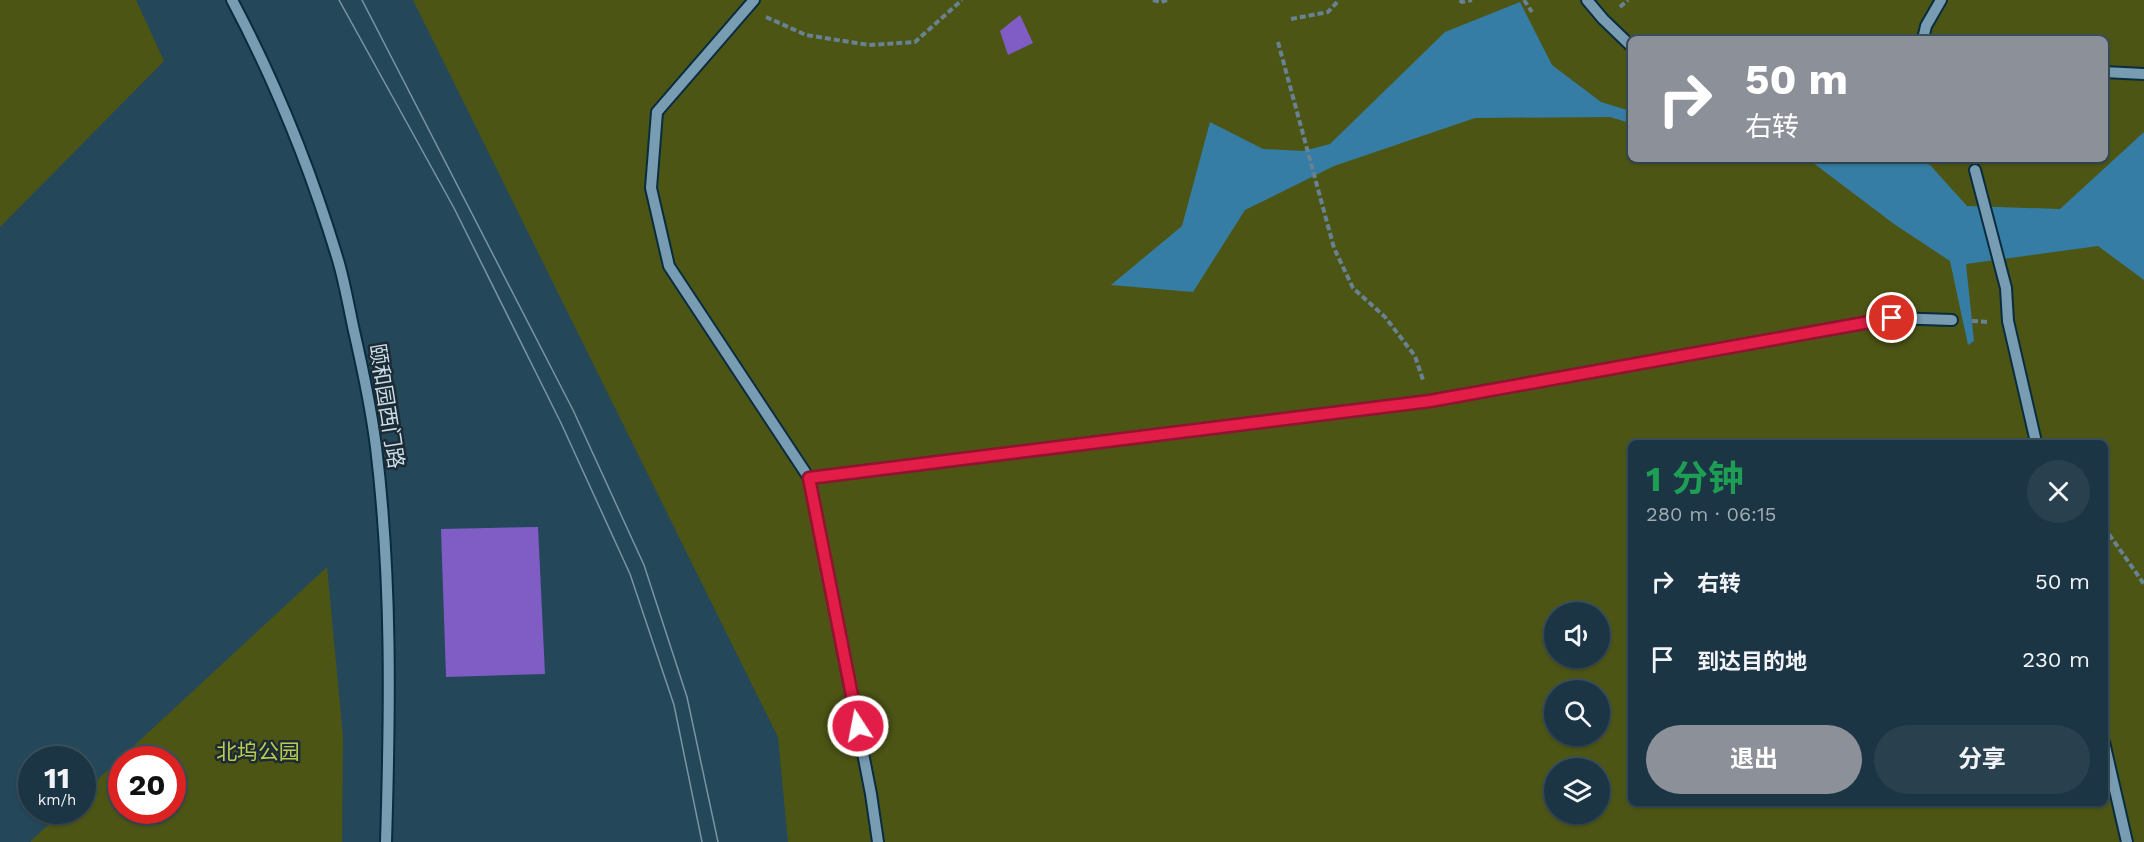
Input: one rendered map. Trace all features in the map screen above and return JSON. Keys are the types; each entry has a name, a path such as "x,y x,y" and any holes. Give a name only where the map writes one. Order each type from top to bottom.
{"street":[{"name":"颐和园西门路","path":"232,0 259,50 300,147 338,262 365,377 376,447 385,547 390,704 386,842"},
{"path":"753,0 657,112 651,188 669,266 809,478 871,794 878,842"},
{"path":"1587,0 1628,43"},
{"path":"1924,36 1926,26 1941,0"},
{"path":"2108,72 2144,74"},
{"path":"1976,170 2006,288 2008,321 2036,440"},
{"path":"809,478 1430,401 1892,318 1952,320"},
{"path":"2108,759 2127,842"}],"path":[{"path":"753,0 764,16 806,35 869,45 915,42 962,0"},
{"path":"1153,0 1161,2 1167,0"},
{"path":"1291,19 1328,12 1339,0"},
{"path":"1460,0 1472,0"},
{"path":"1524,0 1532,12"},
{"path":"1278,42 1334,248 1353,288 1384,316 1415,356 1430,401"},
{"path":"2108,533 2144,584"}],"green space":[{"path":"0,0 136,0 164,61 0,227"},
{"path":"413,0 2144,0 2144,842 788,842 778,737"},
{"name":"北坞公园","path":"327,567 343,737 342,842 30,842 49,824 96,824 96,781 108,770 108,824 186,824 186,746 134,746"}],"water":[{"path":"1520,2 1552,65 1601,102 1628,110 1628,122 1610,117 1475,118 1334,166 1245,210 1193,292 1111,285 1182,226 1210,122 1263,149 1303,151 1330,144 1445,32"},
{"path":"2144,132 2144,280 2098,246 1966,264 1974,341 1968,345 1950,261 1894,224 1812,162 1921,162 1930,165 1967,206 2060,209"}],"building":[{"path":"1020,15 1033,43 1008,55 1000,31"},
{"path":"538,527 545,674 446,677 441,529"}],"tram line":[{"path":"339,0 454,208 561,423 630,574 674,705 702,842"},
{"path":"362,0 573,410 644,565 687,697 718,842"}],"route":[{"path":"858,726 809,478 1430,401 1892,318"}]}
